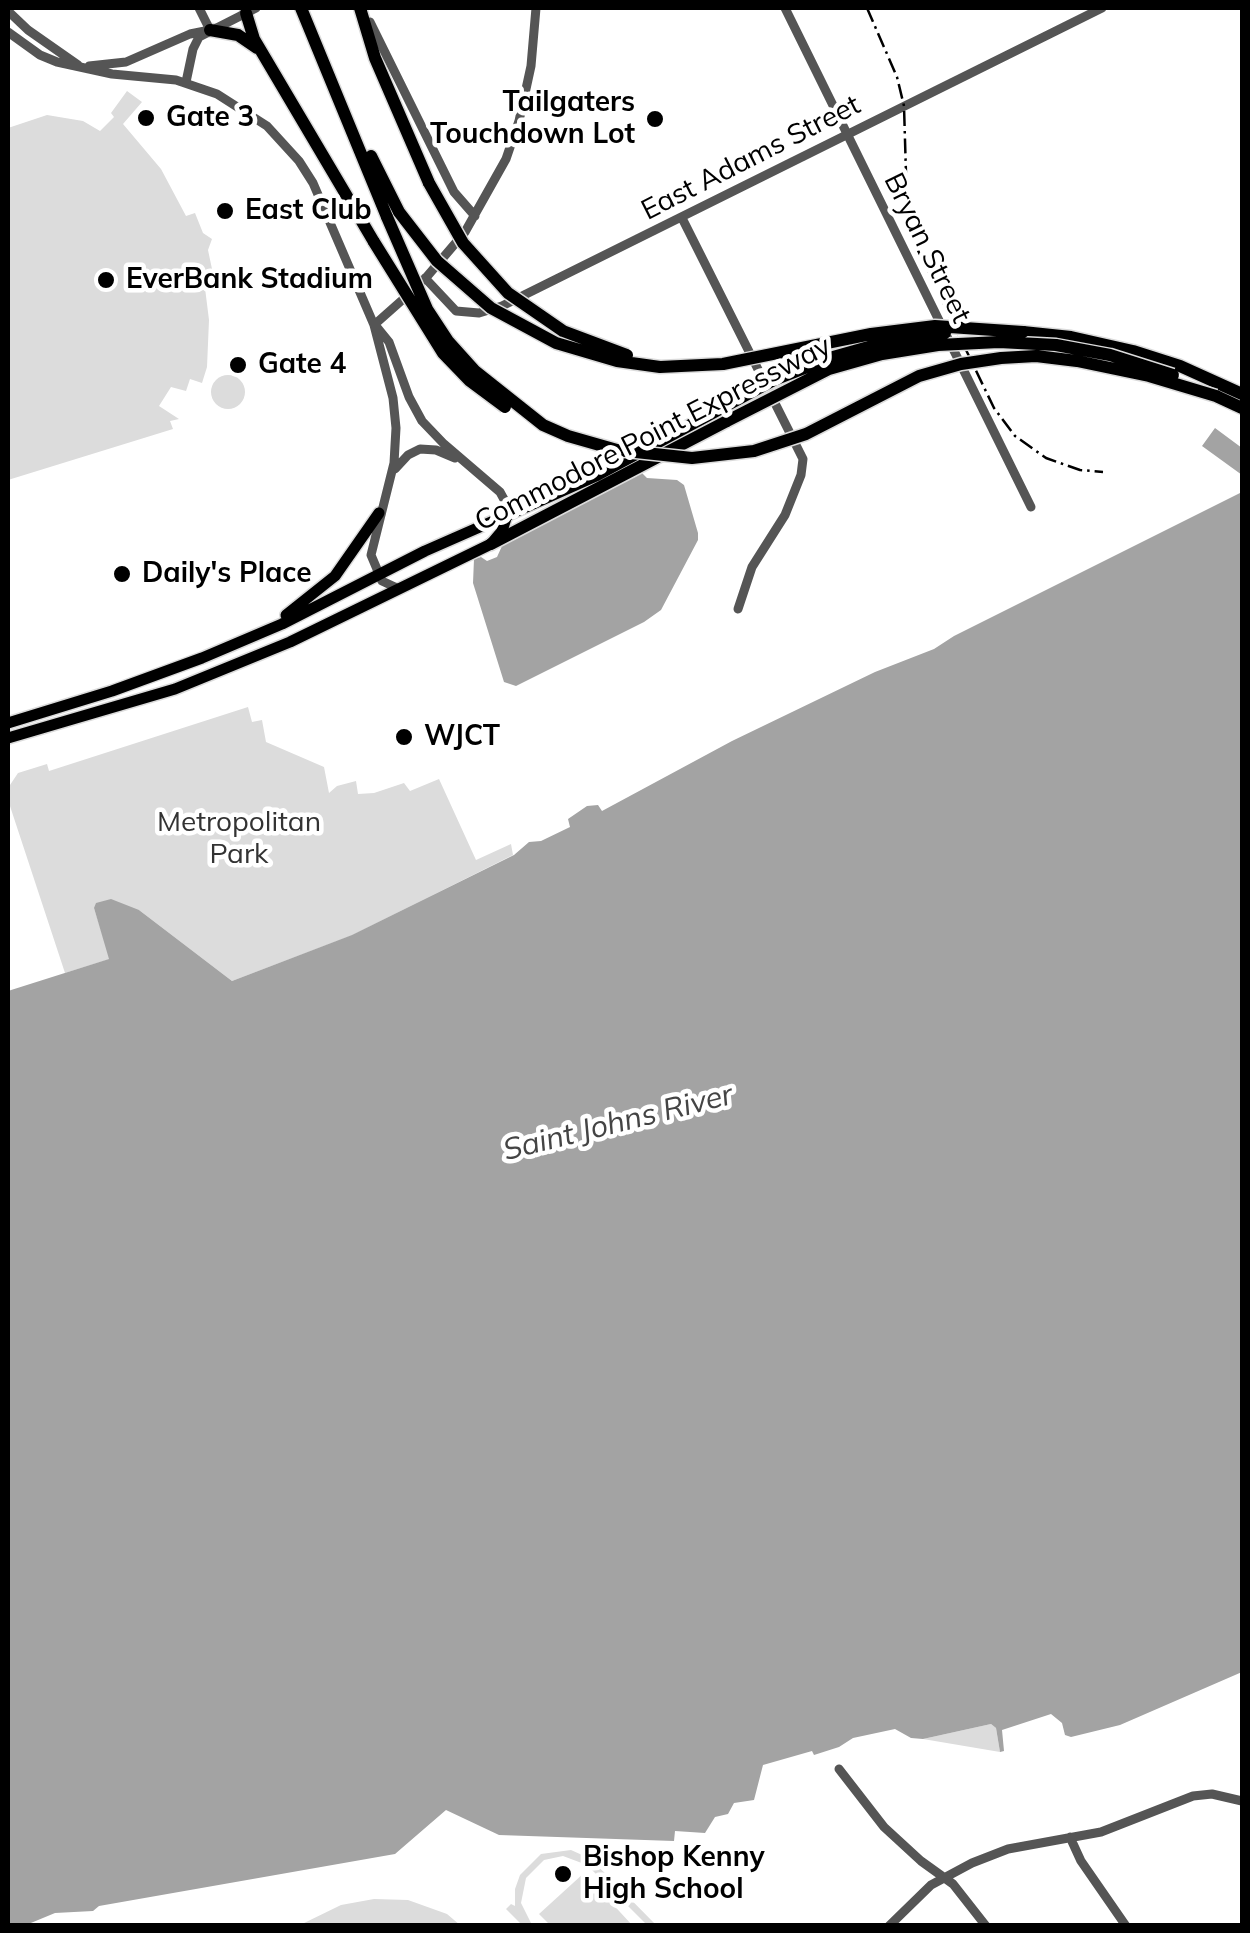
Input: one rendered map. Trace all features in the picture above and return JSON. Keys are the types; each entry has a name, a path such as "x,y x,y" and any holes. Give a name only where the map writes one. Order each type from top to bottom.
{"highway":[{"path":"302,8 427,309 475,371 543,425"},
{"path":"311,8 387,191 418,239 458,282 510,320 577,351 650,366 714,365 903,329 956,326 1071,337 1133,350 1242,394"},
{"path":"361,8 375,58 448,222 508,293 538,316 581,339 623,354 669,363 714,365"},
{"path":"251,10 251,33 424,325 450,361 491,398 543,425 592,444 641,455 728,456 797,437 925,374 970,362 1018,356 1104,366 1216,396 1242,408"},
{"path":"210,30 238,34 264,55"},
{"name":"Commodore Point Expressway","path":"490,544 724,415 790,373 863,348 942,334 1022,332"},
{"name":"Commodore Point Expressway","path":"507,515 839,366 906,349 968,342 1044,344 1157,368 1216,396"}],"main road":[{"path":"8,723 127,686 254,636 330,580 379,513"},
{"path":"490,544 502,530 507,515"},
{"name":"Commodore Point Expressway","path":"254,636 507,515"},
{"name":"Commodore Point Expressway","path":"8,738 176,689 301,637 490,544"}],"street":[{"path":"199,8 210,30"},
{"path":"361,8 456,196 475,216"},
{"path":"374,324 425,278 475,216 503,166 532,66 536,8"},
{"name":"Bryan Street","path":"785,8 1031,507"},
{"name":"East Adams Street","path":"425,278 456,311 479,313 513,302 1102,8"},
{"path":"8,11 80,66 121,63 190,34 210,30 251,10"},
{"path":"186,82 194,45 210,30"},
{"path":"8,32 46,58 112,74 186,82 239,105 290,149 314,183 374,324 395,413 392,473 371,555 378,574 390,587 401,588"},
{"path":"682,218 803,458 802,476 752,568 738,609"},
{"path":"374,324 390,342 418,414 438,439 500,492 507,515"},
{"path":"392,473 408,455 420,449 436,450 462,460"},
{"path":"839,1769 884,1828 953,1884 986,1926"},
{"path":"889,1926 931,1885 1008,1850 1119,1826 1193,1796 1224,1795 1242,1801"},
{"path":"1070,1837 1081,1861 1126,1926"}],"green space":[{"name":"EverBank Stadium","path":"127,91 142,102 123,124 161,169 186,216 195,213 203,233 212,239 208,250 212,269 203,272 209,320 207,367 202,383 190,379 186,391 171,387 159,406 179,419 170,421 173,429 8,480 8,128 47,115 83,121 100,131 114,117 111,113"},
{"path":"228,375 240,380 245,392 240,404 228,409 216,404 211,392 216,380"},
{"name":"Metropolitan Park","path":"248,707 252,722 262,720 266,742 324,767 329,793 337,786 356,781 358,794 404,783 410,791 439,779 476,860 511,844 513,855 353,935 232,981 139,910 94,908 110,959 65,973 8,800 8,788 18,773 47,764 49,771"},
{"path":"991,1724 996,1728 1000,1752 923,1739"},
{"path":"571,1850 591,1859 656,1925 647,1925 587,1865 563,1856 544,1860 526,1878 521,1903 532,1925 522,1925 506,1909 511,1904 515,1906 520,1875 541,1854"},
{"path":"584,1873 632,1925 550,1925 539,1914"},
{"path":"374,1899 408,1900 447,1914 460,1925 300,1925 341,1905"}],"water":[{"path":"1215,428 1242,448 1242,475 1202,446"},
{"path":"642,473 647,478 677,480 684,485 698,533 698,540 661,610 516,686 504,682 473,583 474,559 481,557 487,561 497,557 502,546"},
{"name":"Saint Johns River","path":"1242,492 1242,1672 1120,1725 1071,1737 1065,1735 1062,1723 1051,1714 1002,1730 1004,1751 1000,1752 996,1728 991,1724 923,1739 911,1738 895,1729 853,1738 814,1755 812,1751 763,1765 754,1800 734,1803 728,1814 715,1817 705,1833 675,1831 674,1841 499,1835 446,1810 395,1854 99,1906 93,1911 55,1913 26,1925 8,1925 8,991 109,959 94,908 96,903 111,899 139,910 232,981 352,935 514,855 529,842 541,841 570,827 568,819 587,806 598,805 602,811 732,741 875,672 934,649"}],"railway":[{"path":"867,8 897,77 904,106 907,208 912,238 994,408 1015,436 1046,458 1080,470 1103,472"}],"place":[{"name":"Gate 3","path":"146,118"},
{"name":"Tailgaters Touchdown Lot","path":"655,119"},
{"name":"East Club","path":"225,211"},
{"name":"EverBank Stadium","path":"106,280"},
{"name":"Gate 4","path":"238,365"},
{"name":"Daily's Place","path":"122,574"},
{"name":"WJCT","path":"404,737"},
{"name":"Bishop Kenny High School","path":"563,1874"}]}
